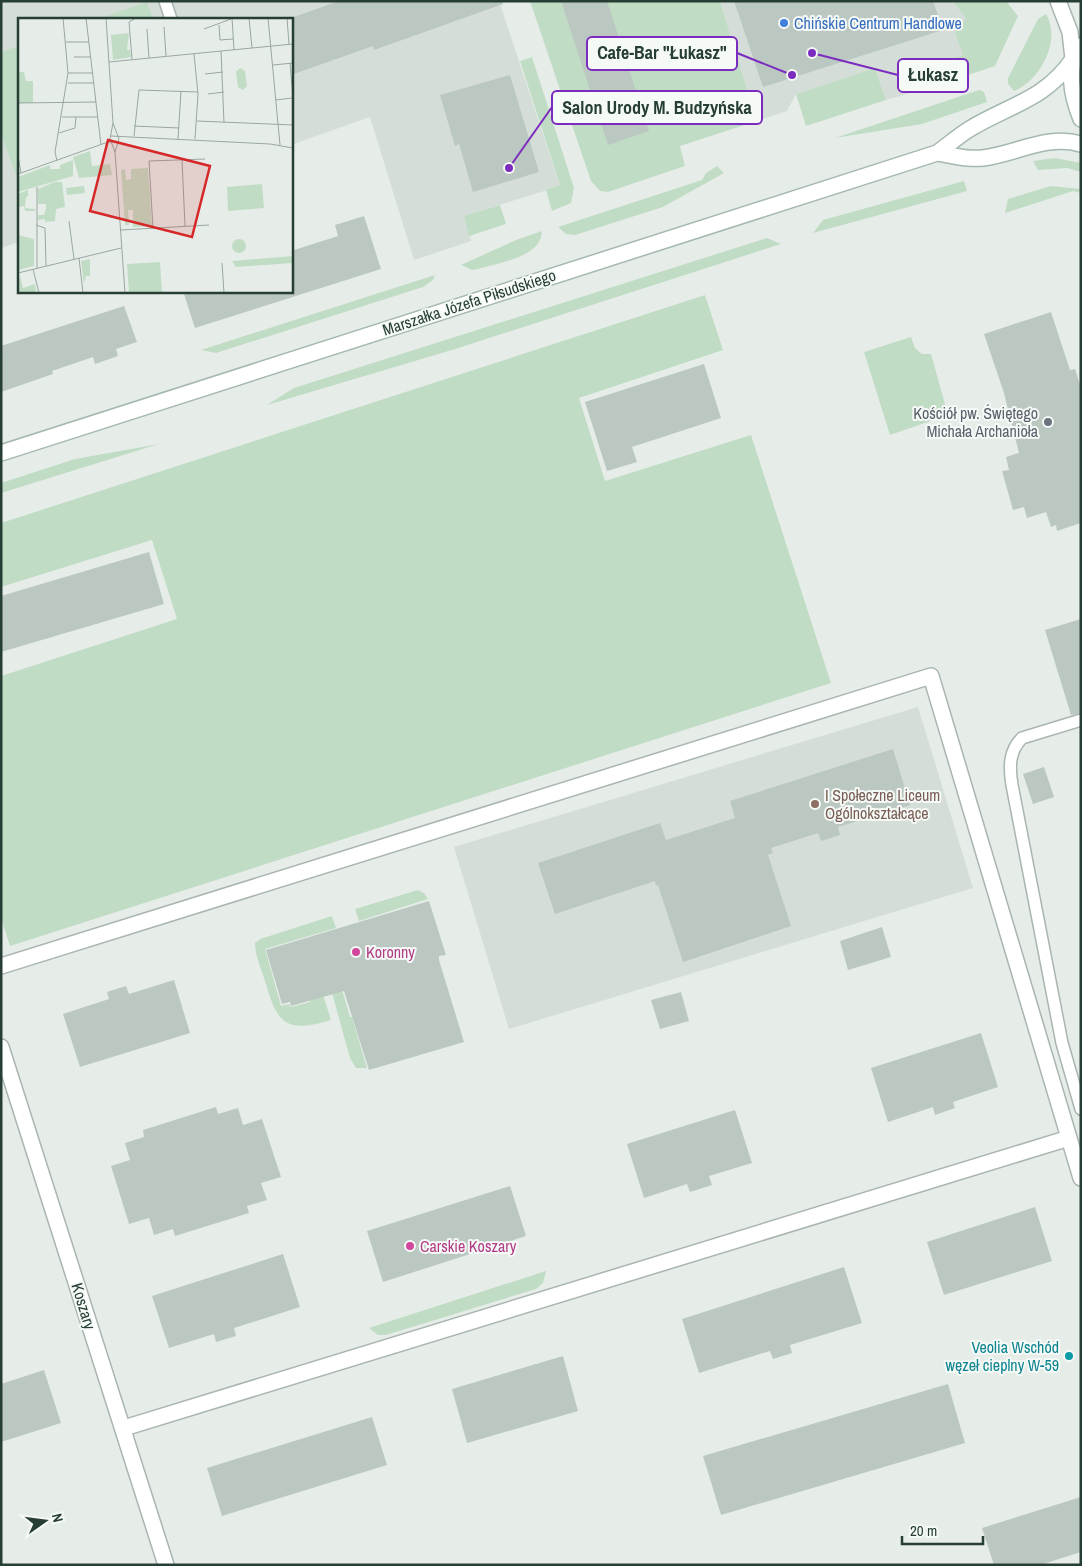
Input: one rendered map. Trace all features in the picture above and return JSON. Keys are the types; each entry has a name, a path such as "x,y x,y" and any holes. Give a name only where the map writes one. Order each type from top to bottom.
{"street":[{"path":"1058,1 1077,52 1077,96 1081,119"},
{"name":"Marszałka Józefa Piłsudskiego","path":"1,453 937,153 969,130 1039,94 1058,79 1077,52"},
{"name":"Marszałka Józefa Piłsudskiego","path":"937,153 981,158 1045,142 1064,141 1081,144"},
{"path":"1,966 931,676 1081,1178"},
{"name":"Koszary","path":"1,1047 5,1069 124,1428 166,1565"},
{"path":"124,1428 1069,1138"}],"lane":[{"path":"164,1 171,18"},
{"path":"1081,720 1022,738 1015,745 1010,763 1012,785 1062,1043 1081,1109"}],"shaded area":[{"path":"1,1 499,1 560,186 464,216 471,241 414,260 370,117 292,145 292,18 18,18 18,242 1,248"},
{"path":"720,1 953,1 966,19 963,55 932,65 938,85 886,100 875,68 796,94 787,111 757,121"},
{"path":"918,707 973,888 509,1029 454,847"}],"green space":[{"path":"530,1 720,1 757,121 680,146 685,166 608,192 600,191 591,181"},
{"path":"953,1 1006,1 1018,16 995,66 938,85 932,65 963,55 955,32 966,19"},
{"path":"147,2 153,18 101,18"},
{"path":"1046,14 1050,24 1051,36 1046,58 1032,78 1014,91 1008,84 1008,78 1038,19"},
{"path":"18,46 18,177 1,133 1,52"},
{"path":"532,57 574,188 571,203 552,211 546,190 560,185 520,61"},
{"path":"875,68 886,100 806,126 796,94"},
{"path":"979,90 984,92 987,102 922,124 835,138"},
{"path":"1055,158 1081,163 1081,172 1067,168 1038,170 1033,161"},
{"path":"717,166 724,173 663,207 575,235 566,234 558,227 702,180 706,173"},
{"path":"964,181 967,191 813,233 823,220"},
{"path":"1051,186 1081,189 1081,193 1073,191 1005,213 1008,199"},
{"path":"500,205 506,224 469,236 464,216"},
{"path":"542,231 540,240 535,247 518,258 472,270 461,265 516,240"},
{"path":"767,238 781,244 452,350 267,405 294,388"},
{"path":"435,275 433,280 423,287 216,353 201,350"},
{"path":"705,295 723,350 579,398 605,481 751,435 831,683 10,946 1,918 1,676 177,619 152,540 1,587 1,523"},
{"path":"911,337 915,348 922,354 931,354 948,415 890,435 864,352"},
{"path":"159,444 1,493 1,483 75,459"},
{"path":"418,890 424,893 428,899 359,921 355,909"},
{"path":"332,916 336,928 265,949 281,1006 289,1004 291,1007 310,1002 309,999 323,995 331,1020 303,1026 285,1022 274,1007 269,995 258,962 255,943 260,939"},
{"path":"342,990 367,1068 356,1068 350,1058 332,993"},
{"path":"546,1271 543,1283 536,1289 386,1335 378,1335 369,1328"}],"building":[{"path":"339,1 502,1 503,4 374,50 373,46 292,75 291,18"},
{"path":"561,1 607,1 649,131 608,145"},
{"path":"734,1 933,1 943,30 763,87"},
{"path":"510,75 539,172 473,192 459,144 455,146 440,95"},
{"path":"364,216 381,269 195,328 183,292 292,292 292,251 338,236 335,225"},
{"path":"124,306 137,342 116,349 118,356 95,364 93,357 52,371 53,374 1,392 1,346"},
{"name":"Kościół pw. Świętego Michała Archanioła","path":"1051,312 1070,370 1075,369 1081,388 1081,523 1057,531 1056,525 1051,527 1046,512 1027,518 1024,507 1013,510 1002,471 1009,470 1006,457 1019,453 1004,393 984,334"},
{"path":"704,364 721,418 632,447 637,462 607,471 585,402"},
{"path":"149,552 164,604 1,652 1,596"},
{"path":"1081,619 1081,713 1071,715 1045,630"},
{"path":"893,749 910,805 838,827 840,835 821,841 818,833 771,848 773,853 768,855 791,926 683,962 658,885 656,886 655,881 555,914 538,863 660,823 666,840 735,818 730,801"},
{"path":"1044,767 1054,797 1033,804 1023,774"},
{"path":"429,901 446,955 439,956 439,960 464,1042 369,1070 344,991 291,1006 290,1002 282,1004 266,950"},
{"path":"882,927 891,957 848,970 840,941"},
{"path":"174,980 190,1033 80,1067 63,1014 109,999 107,992 126,986 129,994"},
{"path":"681,992 689,1021 660,1029 651,1000"},
{"path":"981,1033 998,1087 953,1102 955,1108 935,1115 933,1107 888,1122 871,1068"},
{"path":"216,1107 218,1114 238,1108 243,1125 262,1119 281,1177 261,1183 267,1200 247,1206 249,1213 175,1236 173,1229 154,1235 149,1218 129,1224 111,1166 130,1160 125,1143 144,1137 143,1130"},
{"path":"735,1110 752,1163 709,1176 712,1185 690,1192 687,1184 644,1198 627,1144"},
{"path":"510,1186 526,1236 383,1282 367,1231"},
{"path":"1035,1207 1052,1261 944,1295 927,1242"},
{"path":"283,1254 300,1307 234,1328 236,1336 216,1342 214,1334 169,1348 152,1296"},
{"path":"844,1267 862,1323 790,1345 792,1353 773,1359 770,1351 699,1373 682,1319"},
{"path":"563,1356 578,1411 467,1443 452,1389"},
{"path":"44,1370 61,1423 1,1442 1,1384"},
{"path":"948,1384 965,1443 721,1515 703,1456"},
{"path":"372,1417 387,1465 222,1516 207,1468"},
{"path":"1081,1497 1081,1552 1040,1565 994,1565 982,1528"}],"place":[{"name":"Chińskie Centrum Handlowe","path":"784,23"},
{"name":"Łukasz","path":"812,53"},
{"name":"Cafe-Bar \"Łukasz\"","path":"792,75"},
{"name":"Salon Urody M. Budzyńska","path":"509,168"},
{"name":"Kościół pw. Świętego Michała Archanioła","path":"1048,422"},
{"name":"I Społeczne Liceum Ogólnokształcące","path":"815,804"},
{"name":"Koronny","path":"356,952"},
{"name":"Carskie Koszary","path":"410,1246"},
{"name":"Veolia Wschód węzeł cieplny W-59","path":"1069,1356"}]}
